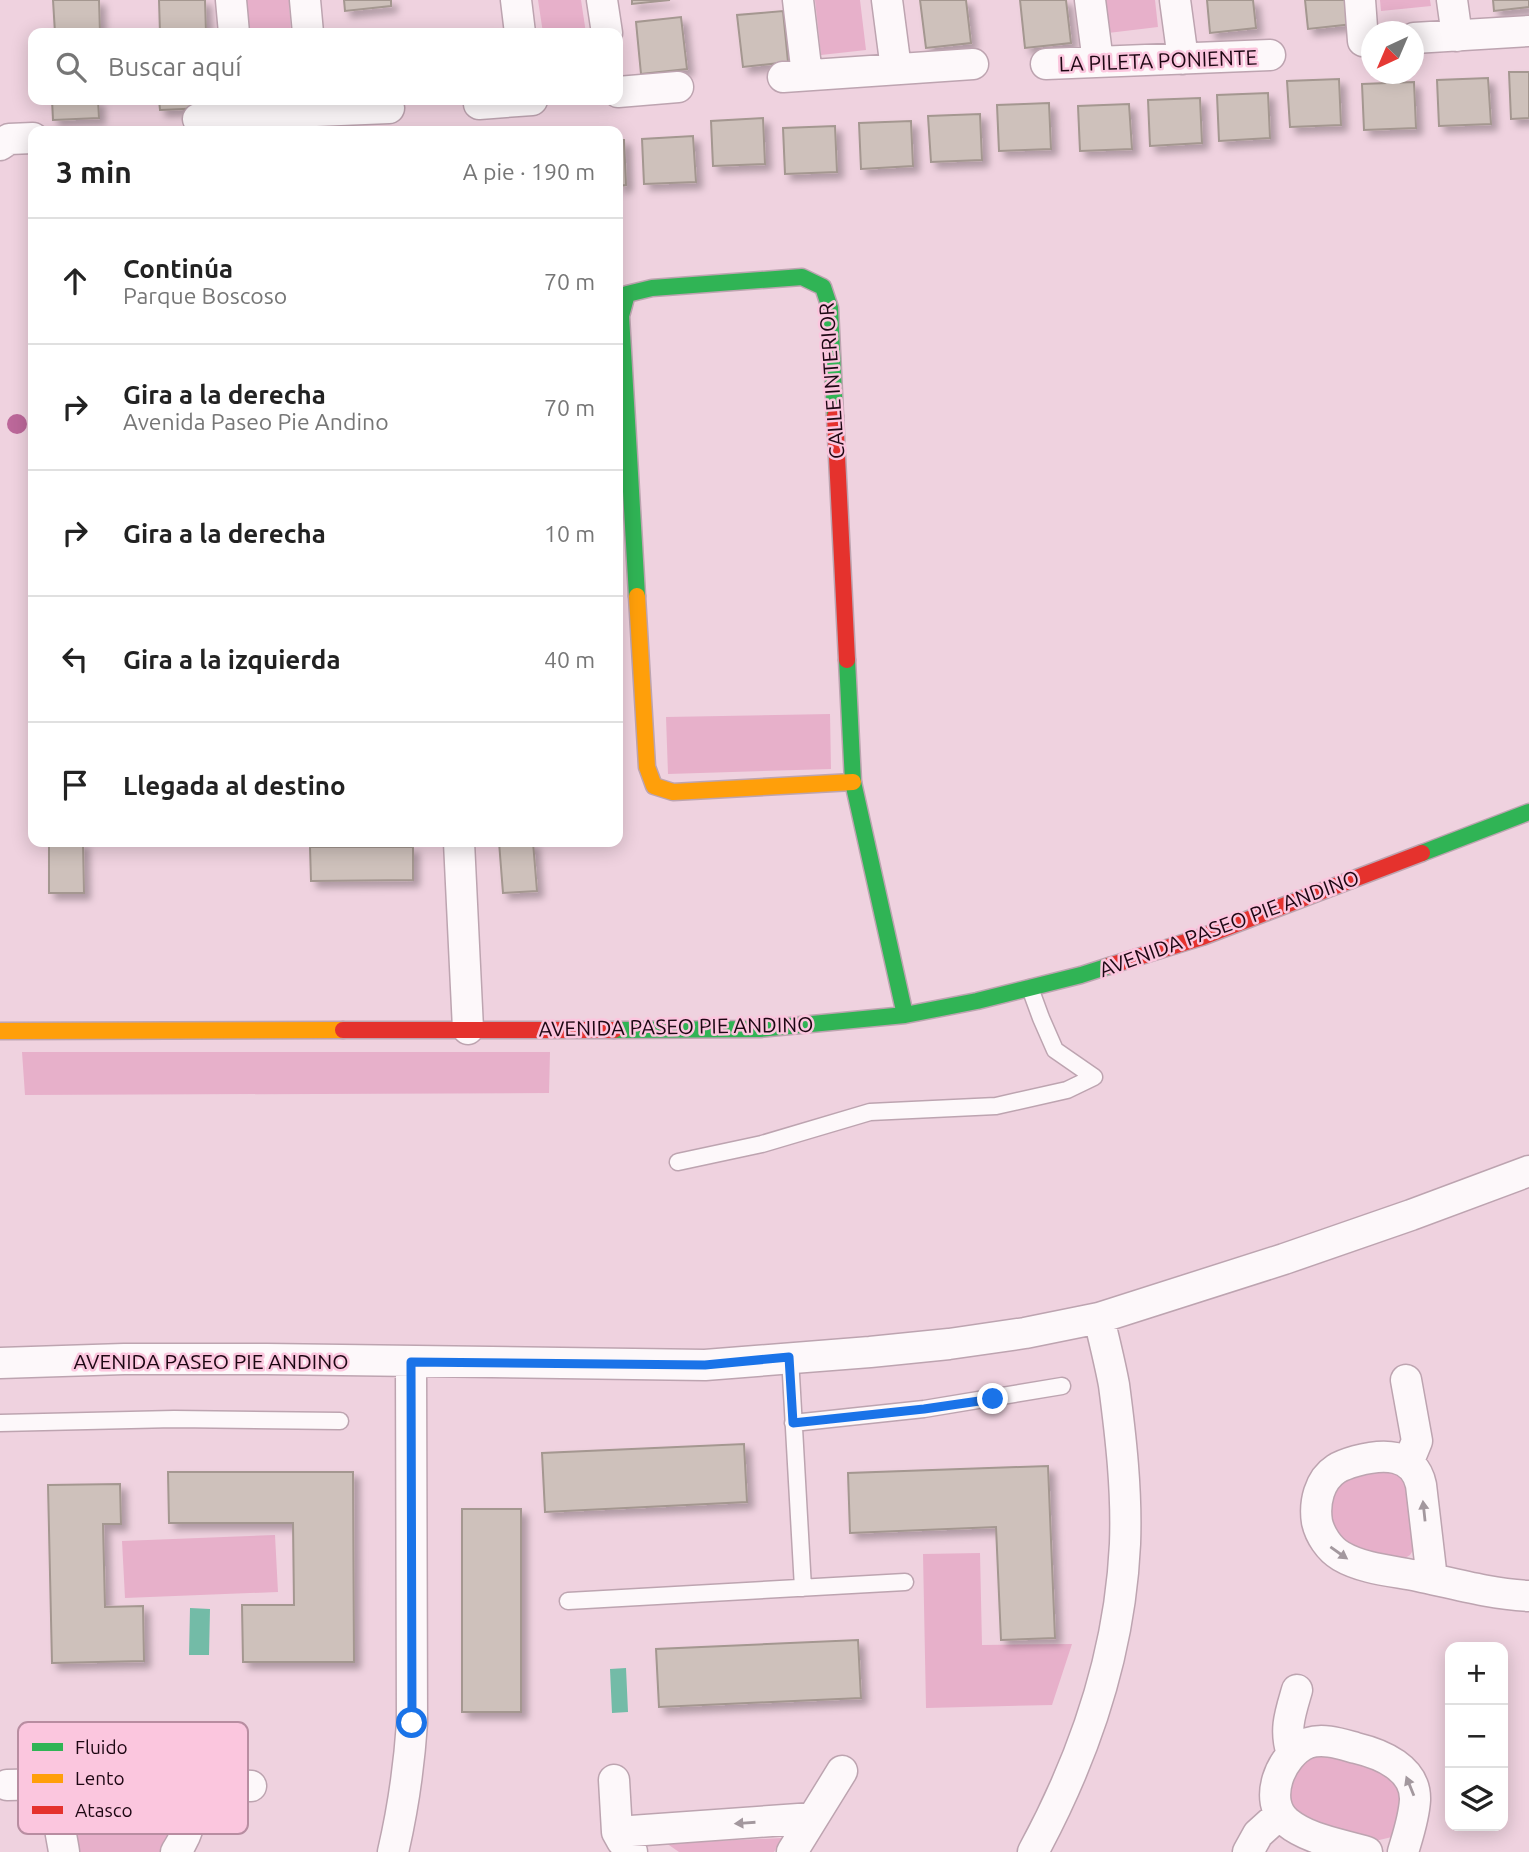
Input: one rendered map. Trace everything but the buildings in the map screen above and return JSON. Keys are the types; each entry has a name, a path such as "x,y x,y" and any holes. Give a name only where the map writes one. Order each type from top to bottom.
{"street":[{"path":"231,0 233,28"},
{"path":"304,0 307,28"},
{"path":"516,0 519,28"},
{"path":"602,0 606,28"},
{"path":"798,0 795,76 973,64"},
{"path":"887,0 896,69"},
{"path":"1090,0 1098,62"},
{"path":"1175,0 1183,59"},
{"path":"1360,0 1364,21"},
{"path":"1452,0 1457,36"},
{"path":"1424,38 1529,32"},
{"name":"LA PILETA PONIENTE","path":"1046,64 1269,55"},
{"path":"623,92 678,87"},
{"path":"198,119 239,108 316,105 390,108"},
{"path":"0,145 9,139 28,138"},
{"name":"CALLE INTERIOR","path":"623,309 627,294 652,288 802,277 823,287 830,308 853,782 890,958 905,1015"},
{"name":"CALLE INTERIOR","path":"623,361 647,767 654,786 673,792 853,782"},
{"name":"AVENIDA PASEO PIE ANDINO","path":"0,1031 760,1029 905,1015 977,1001 1081,975 1202,937 1529,812"},
{"path":"459,847 468,1028"},
{"name":"AVENIDA PASEO PIE ANDINO","path":"0,1363 241,1359 705,1365 949,1343 1025,1333 1099,1318 1284,1259 1529,1171"},
{"path":"1033,1852 1053,1816 1089,1730 1111,1651 1120,1593 1125,1545 1125,1497 1113,1383 1099,1318"},
{"path":"393,1852 408,1771 412,1723 411,1362"},
{"path":"1406,1380 1417,1441 1408,1463"},
{"path":"1432,1579 1422,1485 1416,1471 1408,1463 1386,1456 1367,1458 1335,1469 1318,1493 1317,1520 1326,1542 1339,1556 1364,1565 1493,1592 1529,1596"},
{"path":"1292,1754 1287,1728 1297,1690"},
{"path":"1367,1852 1307,1834 1279,1815 1275,1792 1279,1775 1292,1754 1308,1743 1330,1741 1372,1752 1397,1765 1411,1783 1415,1797 1413,1818 1403,1852"},
{"path":"792,1852 842,1770"},
{"path":"614,1780 624,1842 813,1818"},
{"path":"7,1785 18,1785"},
{"path":"1248,1852 1258,1834 1279,1815"},
{"path":"62,1834 64,1852"},
{"path":"176,1852 184,1834"}],"lane":[{"path":"678,1162 762,1144 870,1112 996,1106 1067,1090 1094,1077 1055,1049 1030,988"},
{"path":"789,1357 803,1588"},
{"path":"793,1423 924,1409 1062,1386"},
{"path":"0,1423 174,1419 340,1421"},
{"path":"568,1601 905,1582"}],"shaded area":[{"path":"242,0 289,0 291,28 244,28"},
{"path":"538,0 581,0 585,28 542,28"},
{"path":"815,0 860,0 866,50 821,55"},
{"path":"1104,0 1155,0 1158,27 1108,33"},
{"path":"1380,0 1430,0 1431,6 1381,11"},
{"path":"830,714 831,769 668,774 666,717"},
{"path":"22,1052 550,1052 549,1093 25,1095"},
{"path":"1366,1465 1409,1475 1414,1549 1402,1560 1349,1548 1333,1526 1330,1507 1334,1487"},
{"path":"275,1535 278,1592 125,1598 122,1541"},
{"path":"980,1553 982,1645 1072,1644 1052,1705 926,1708 923,1554"},
{"path":"190,1608 210,1609 209,1655 189,1655"},
{"path":"626,1668 628,1712 612,1713 610,1669"},
{"path":"1310,1752 1352,1753 1405,1789 1396,1831 1392,1837 1375,1841 1294,1816 1285,1791"},
{"path":"73,1834 175,1834 168,1852 75,1852"},
{"path":"783,1838 774,1852 679,1852 666,1843"}],"traffic: fast":[{"path":"623,309 627,294 652,288 802,277 823,287 830,308 835,416"},
{"path":"623,351 637,596"},
{"path":"847,660 853,782 905,1015"},
{"path":"1422,853 1529,812"},
{"path":"614,1030 760,1029 905,1015 977,1001 1109,966"}],"traffic: slow":[{"path":"637,596 647,767 654,786 673,792 853,782"},
{"path":"0,1031 343,1030"}],"traffic: jam":[{"path":"835,416 847,660"},
{"path":"1109,966 1202,937 1422,853"},
{"path":"343,1030 614,1030"}],"route":[{"path":"412,1723 411,1362 705,1365 789,1357 793,1423 993,1399"}]}
